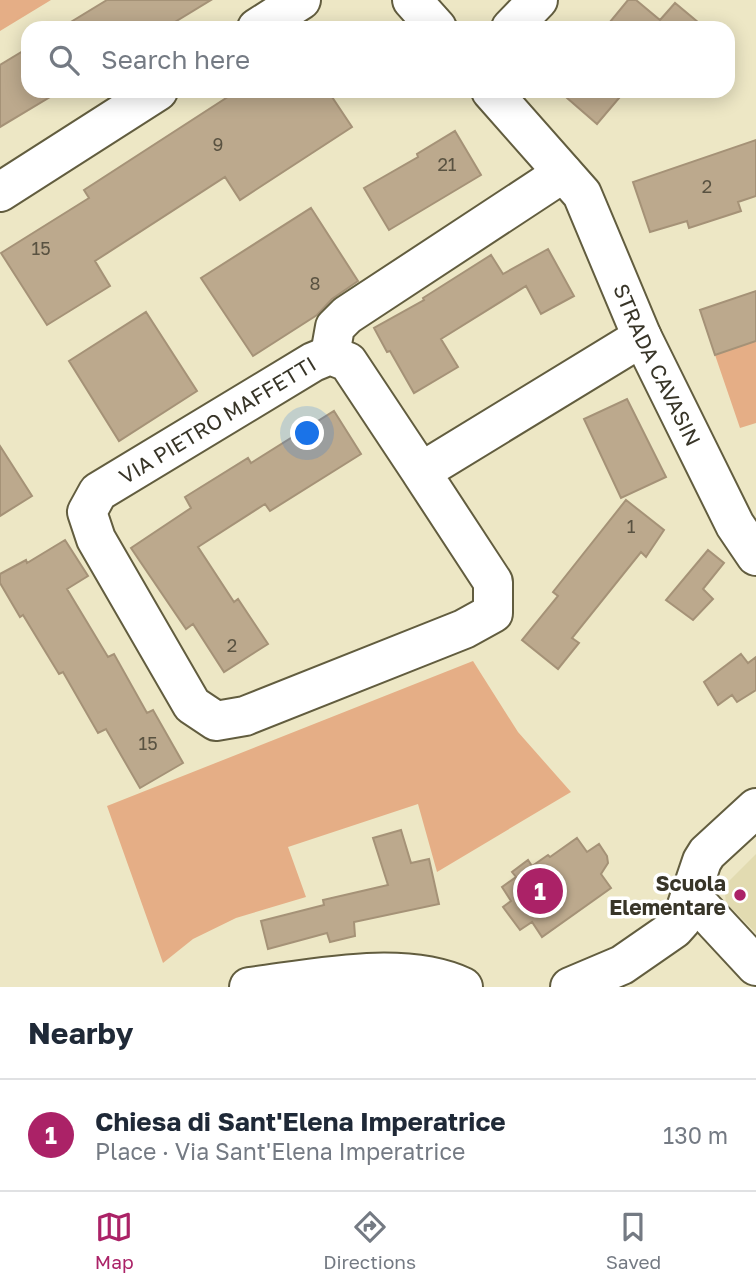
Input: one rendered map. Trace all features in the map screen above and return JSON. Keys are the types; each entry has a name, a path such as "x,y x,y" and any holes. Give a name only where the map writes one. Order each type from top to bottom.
{"street":[{"path":"268,21 301,0"},
{"path":"412,0 431,21"},
{"path":"518,21 538,0"},
{"path":"0,192 147,98"},
{"name":"STRADA CAVASIN","path":"497,98 582,194 642,337 735,525 756,556"},
{"path":"330,355 335,327 347,315 563,173"},
{"path":"421,472 642,337"},
{"name":"VIA PIETRO MAFFETTI","path":"330,355 348,362 421,472 492,583 493,613 464,629 246,716 216,721 192,705 96,539 87,512 98,492 313,362 330,355"},
{"path":"570,987 622,965 674,929 682,920 707,853 756,808"},
{"path":"691,897 756,967"},
{"path":"249,987 388,972 422,974 447,979 463,987"}],"shaded area":[{"path":"0,0 51,0 0,31"},
{"path":"756,341 756,423 740,428 715,355"},
{"path":"473,661 518,732 571,792 437,872 418,804 288,847 306,897 236,918 193,939 163,963 107,806"},
{"name":"Scuola Elementare","path":"756,854 756,933 726,903 724,886"}],"building":[{"path":"107,0 211,0 176,21 72,21"},
{"path":"628,0 636,0 660,20 675,3 697,21 611,21"},
{"path":"21,52 21,98 48,98 0,127 0,65"},
{"path":"226,98 333,98 352,127 240,200 225,177 95,261 110,286 47,325 1,253 89,198 84,190"},
{"path":"567,98 619,98 597,124"},
{"path":"455,131 481,175 389,230 364,188 418,157 417,154"},
{"path":"756,140 756,196 738,202 741,211 689,228 687,221 650,232 633,182"},
{"path":"311,208 358,281 332,299 317,315 253,356 201,278"},
{"path":"548,249 574,296 541,314 526,286 441,339 458,367 414,393 374,328 424,300 423,298 491,255 503,274"},
{"path":"756,291 756,341 715,355 700,310"},
{"path":"146,312 197,391 119,441 69,361"},
{"path":"627,399 666,477 621,498 584,419"},
{"path":"334,411 361,454 270,511 265,504 198,547 234,602 238,599 268,644 224,672 193,624 186,629 131,548 191,508 185,497 248,458 251,463"},
{"path":"0,446 32,496 0,516"},
{"path":"626,500 664,530 646,557 641,552 572,638 579,643 558,669 522,640 558,596 553,592"},
{"path":"65,540 88,576 67,589 108,657 114,654 147,713 153,710 183,763 140,788 106,729 98,733 63,672 59,674 0,583 0,574 26,560 27,563"},
{"path":"708,550 724,563 703,589 713,599 693,620 666,600"},
{"path":"741,654 748,663 756,657 756,690 737,702 732,695 718,705 704,682"},
{"path":"401,830 411,863 429,859 439,904 354,922 355,936 330,942 327,933 268,949 261,921 324,905 323,900 388,885 373,838"},
{"path":"577,838 587,852 599,844 608,863 601,874 611,888 542,937 532,922 520,930 503,907 511,901 502,887 516,877 512,872 528,860 532,866"}],"place":[{"name":"Chiesa di Sant'Elena Imperatrice","path":"540,891"},
{"name":"Scuola Elementare","path":"740,895"}]}
